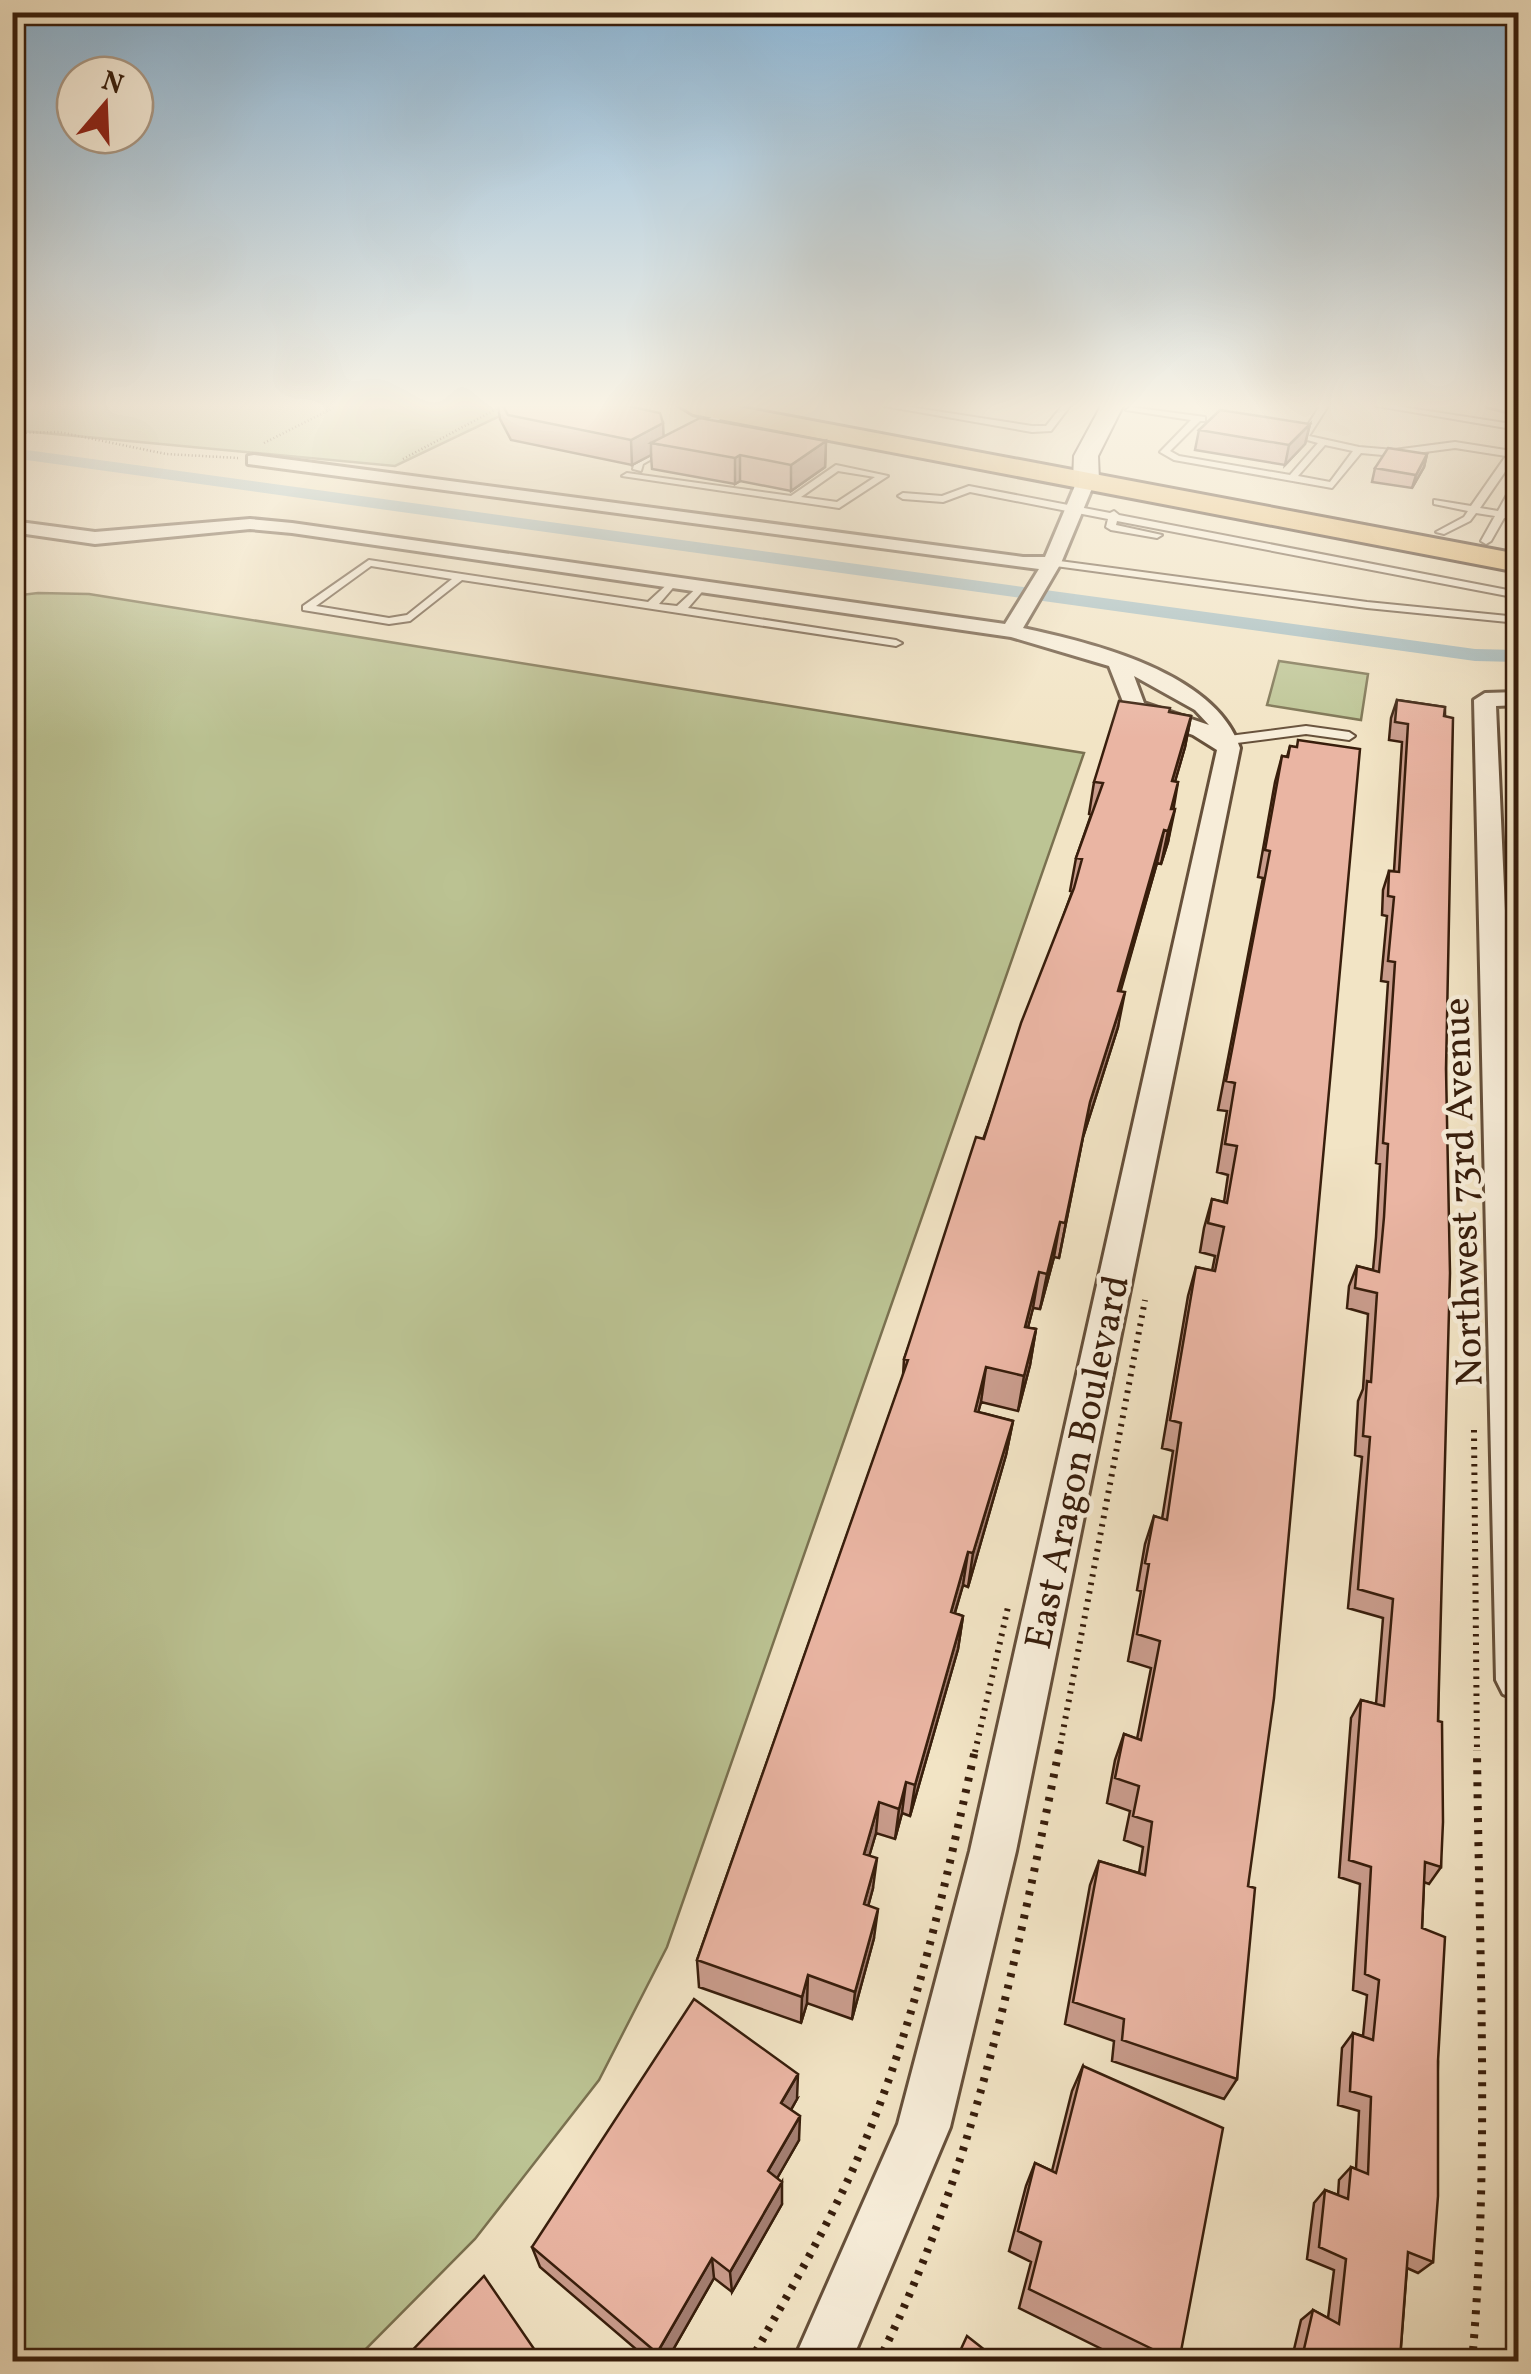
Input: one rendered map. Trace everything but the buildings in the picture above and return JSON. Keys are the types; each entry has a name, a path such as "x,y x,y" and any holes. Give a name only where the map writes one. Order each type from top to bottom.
{"main road":[{"path":"1227,517 1309,535 1433,526 1473,546 1494,528 1518,547"},
{"path":"1354,517 1433,526 1518,563"}],"street":[{"path":"694,517 1023,563 1052,563"},
{"path":"1010,631 1052,563 1070,517"},
{"path":"12,526 128,538 250,524 1063,640 1090,648 1196,702 1223,723 1229,744"},
{"path":"1119,665 1135,708 1201,730 1229,744"},
{"path":"1128,692 1154,710 1186,710 1196,702"},
{"name":"Northwest 73rd Avenue","path":"1518,699 1485,700 1518,1680"},
{"name":"East Aragon Boulevard","path":"822,2362 924,2128 992,1851 1229,744"}],"lane":[{"path":"1128,517 1284,548 1309,535"},
{"path":"1433,526 1457,517"},
{"path":"1433,526 1469,517"},
{"path":"1482,517 1494,528"},
{"path":"1494,528 1500,517"},
{"path":"1494,528 1518,518"},
{"path":"1284,548 1300,528 1309,535 1518,595"},
{"path":"460,577 410,618 390,621 307,608 369,563 896,643"},
{"path":"1052,563 1367,606 1518,620"},
{"path":"651,606 672,582"},
{"path":"680,610 702,586"},
{"path":"1229,744 1306,730 1349,736"}],"path":[{"path":"1472,2362 1477,2305 1480,2023 1474,1422"},
{"path":"750,2362 836,2207 880,2098 926,1950 1010,1596"}],"green space":[{"path":"89,594 1084,753 667,1947 599,2080 475,2239 354,2361 13,2361 12,596"},
{"path":"1279,661 1368,674 1361,720 1267,705"}],"waterway":[{"path":"474,517 1475,655 1518,656"}]}
